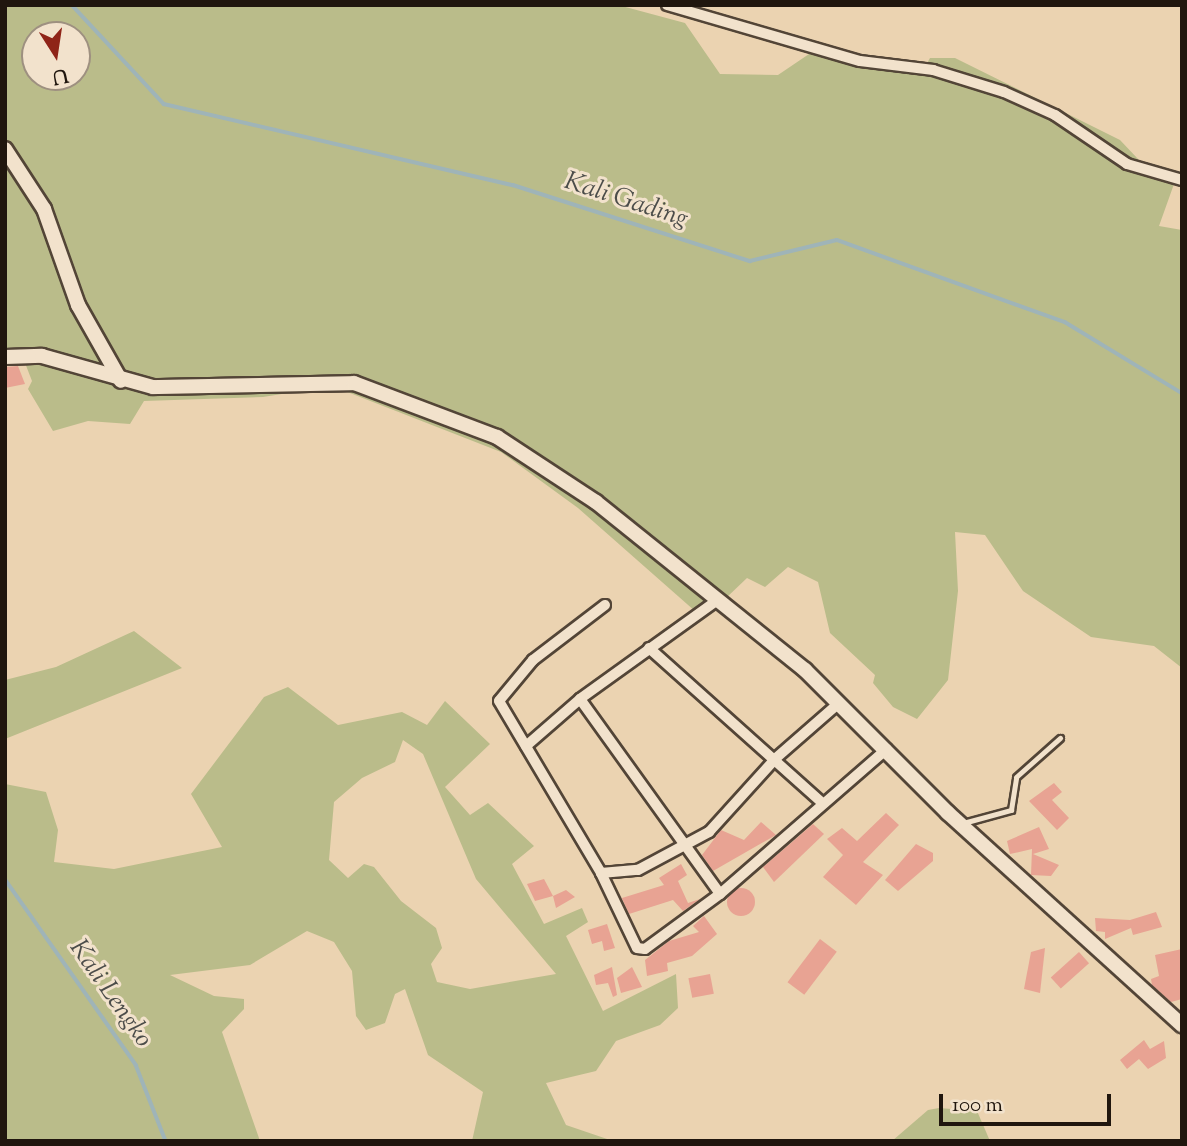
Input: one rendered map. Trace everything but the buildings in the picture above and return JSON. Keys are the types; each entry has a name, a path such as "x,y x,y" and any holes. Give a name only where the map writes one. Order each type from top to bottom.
{"street":[{"path":"667,5 860,61 933,70 1004,92 1065,121 1127,164 1182,180"},
{"path":"5,149 44,209 78,305 121,381"},
{"path":"5,357 42,356 121,381 169,388 340,381 423,406 529,456 719,599 839,703 961,824 1182,1025"},
{"path":"526,746 580,699 719,599"},
{"path":"606,605 533,660 501,695 501,713 526,746 601,873 641,950 720,894 820,801 887,750"},
{"path":"649,648 776,758 820,801"},
{"path":"580,699 683,848 720,894"},
{"path":"601,873 627,874 683,848 723,819 776,758 839,703"}],"lane":[{"path":"961,824 1011,810 1016,778 1060,738"}],"green space":[{"path":"5,5 618,5 685,23 720,74 778,75 812,52 921,74 930,58 955,58 1120,140 1155,177 1174,184 1159,226 1182,230 1182,668 1154,646 1091,637 1023,591 985,535 955,532 958,591 948,680 917,719 893,707 873,683 875,675 830,633 818,582 788,567 765,587 747,578 704,619 578,508 501,452 332,386 263,397 144,401 130,424 88,421 53,431 28,389 32,381 20,350 5,352"},
{"path":"134,631 182,668 5,739 5,680 56,667"},
{"path":"288,687 338,725 402,712 427,725 445,701 490,744 445,787 470,815 488,803 534,846 512,864 544,924 582,908 588,922 566,936 603,1011 676,974 678,1008 660,1025 616,1041 596,1071 546,1083 566,1125 613,1141 472,1141 483,1092 428,1055 405,989 395,994 385,1023 366,1030 356,1016 352,971 334,942 307,931 250,965 170,975 214,996 244,999 244,1009 222,1032 260,1141 5,1141 5,784 46,792 58,830 54,862 114,869 222,847 191,794 264,697","holes":["403,740 423,754 476,879 556,974 470,989 437,982 431,964 442,948 436,928 401,901 374,867 364,864 348,878 329,860 334,802 362,778 395,762"]},
{"path":"939,1108 977,1111 990,1141 892,1141 928,1110"}],"waterway":[{"name":"Kali Gading","path":"72,5 164,104 513,185 750,261 837,240 1065,322 1182,393"},
{"name":"Kali Lengko","path":"5,879 136,1065 166,1141"}]}
